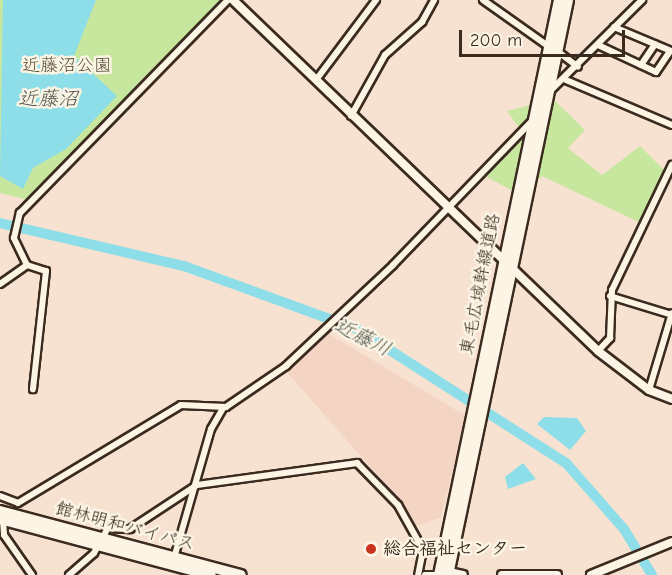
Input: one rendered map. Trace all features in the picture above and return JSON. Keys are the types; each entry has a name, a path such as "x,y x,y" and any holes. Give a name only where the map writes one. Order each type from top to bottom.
{"highway":[{"name":"東毛広域幹線道路","path":"445,574 481,394 547,94 559,0"},
{"name":"東毛広域幹線道路","path":"481,394 501,262 533,120 568,0"},
{"name":"館林明和バイパス","path":"1,517 100,542 171,566 211,575"},
{"name":"館林明和バイパス","path":"171,566 241,575"}],"street":[{"path":"27,265 14,234 19,215 231,0 501,262 598,351 650,390 672,399"},
{"path":"316,80 376,0"},
{"path":"351,116 385,55 422,22 434,0"},
{"path":"483,0 578,68"},
{"path":"547,94 566,80 642,0"},
{"path":"598,45 656,72 671,51 614,27"},
{"path":"641,65 655,44"},
{"path":"566,80 672,125"},
{"path":"171,566 197,485 211,429 223,408 286,366 329,328 533,120"},
{"path":"598,351 610,338 610,296 672,165"},
{"path":"0,284 27,265 46,270 33,389"},
{"path":"610,296 672,314 650,390"},
{"path":"0,496 18,503 181,405 223,408"},
{"path":"69,575 111,527 130,529 197,485 360,463 398,505 423,550 417,575"},
{"path":"1,517 4,535 32,575"},
{"path":"591,575 605,573 672,542"},
{"path":"508,574 557,575"},
{"path":"425,575 463,575"}],"shaded area":[{"path":"329,334 466,416 441,517 414,527 401,502 285,370"}],"green space":[{"name":"近藤沼公園","path":"0,0 222,0 29,200 0,193"},
{"path":"553,99 585,130 568,148 602,175 640,146 672,178 647,226 542,176 522,196 482,174 523,133 507,111"}],"water":[{"name":"近藤沼","path":"3,0 96,0 74,56 117,96 66,149 33,168 23,189 0,176"},
{"path":"544,417 577,418 586,431 570,450 537,424"},
{"path":"523,463 536,479 508,489 505,477"}],"waterway":[{"name":"近藤川","path":"0,223 184,266 357,329 567,464 624,529 652,575"}],"place":[{"name":"総合福祉センター","path":"371,549"}]}
